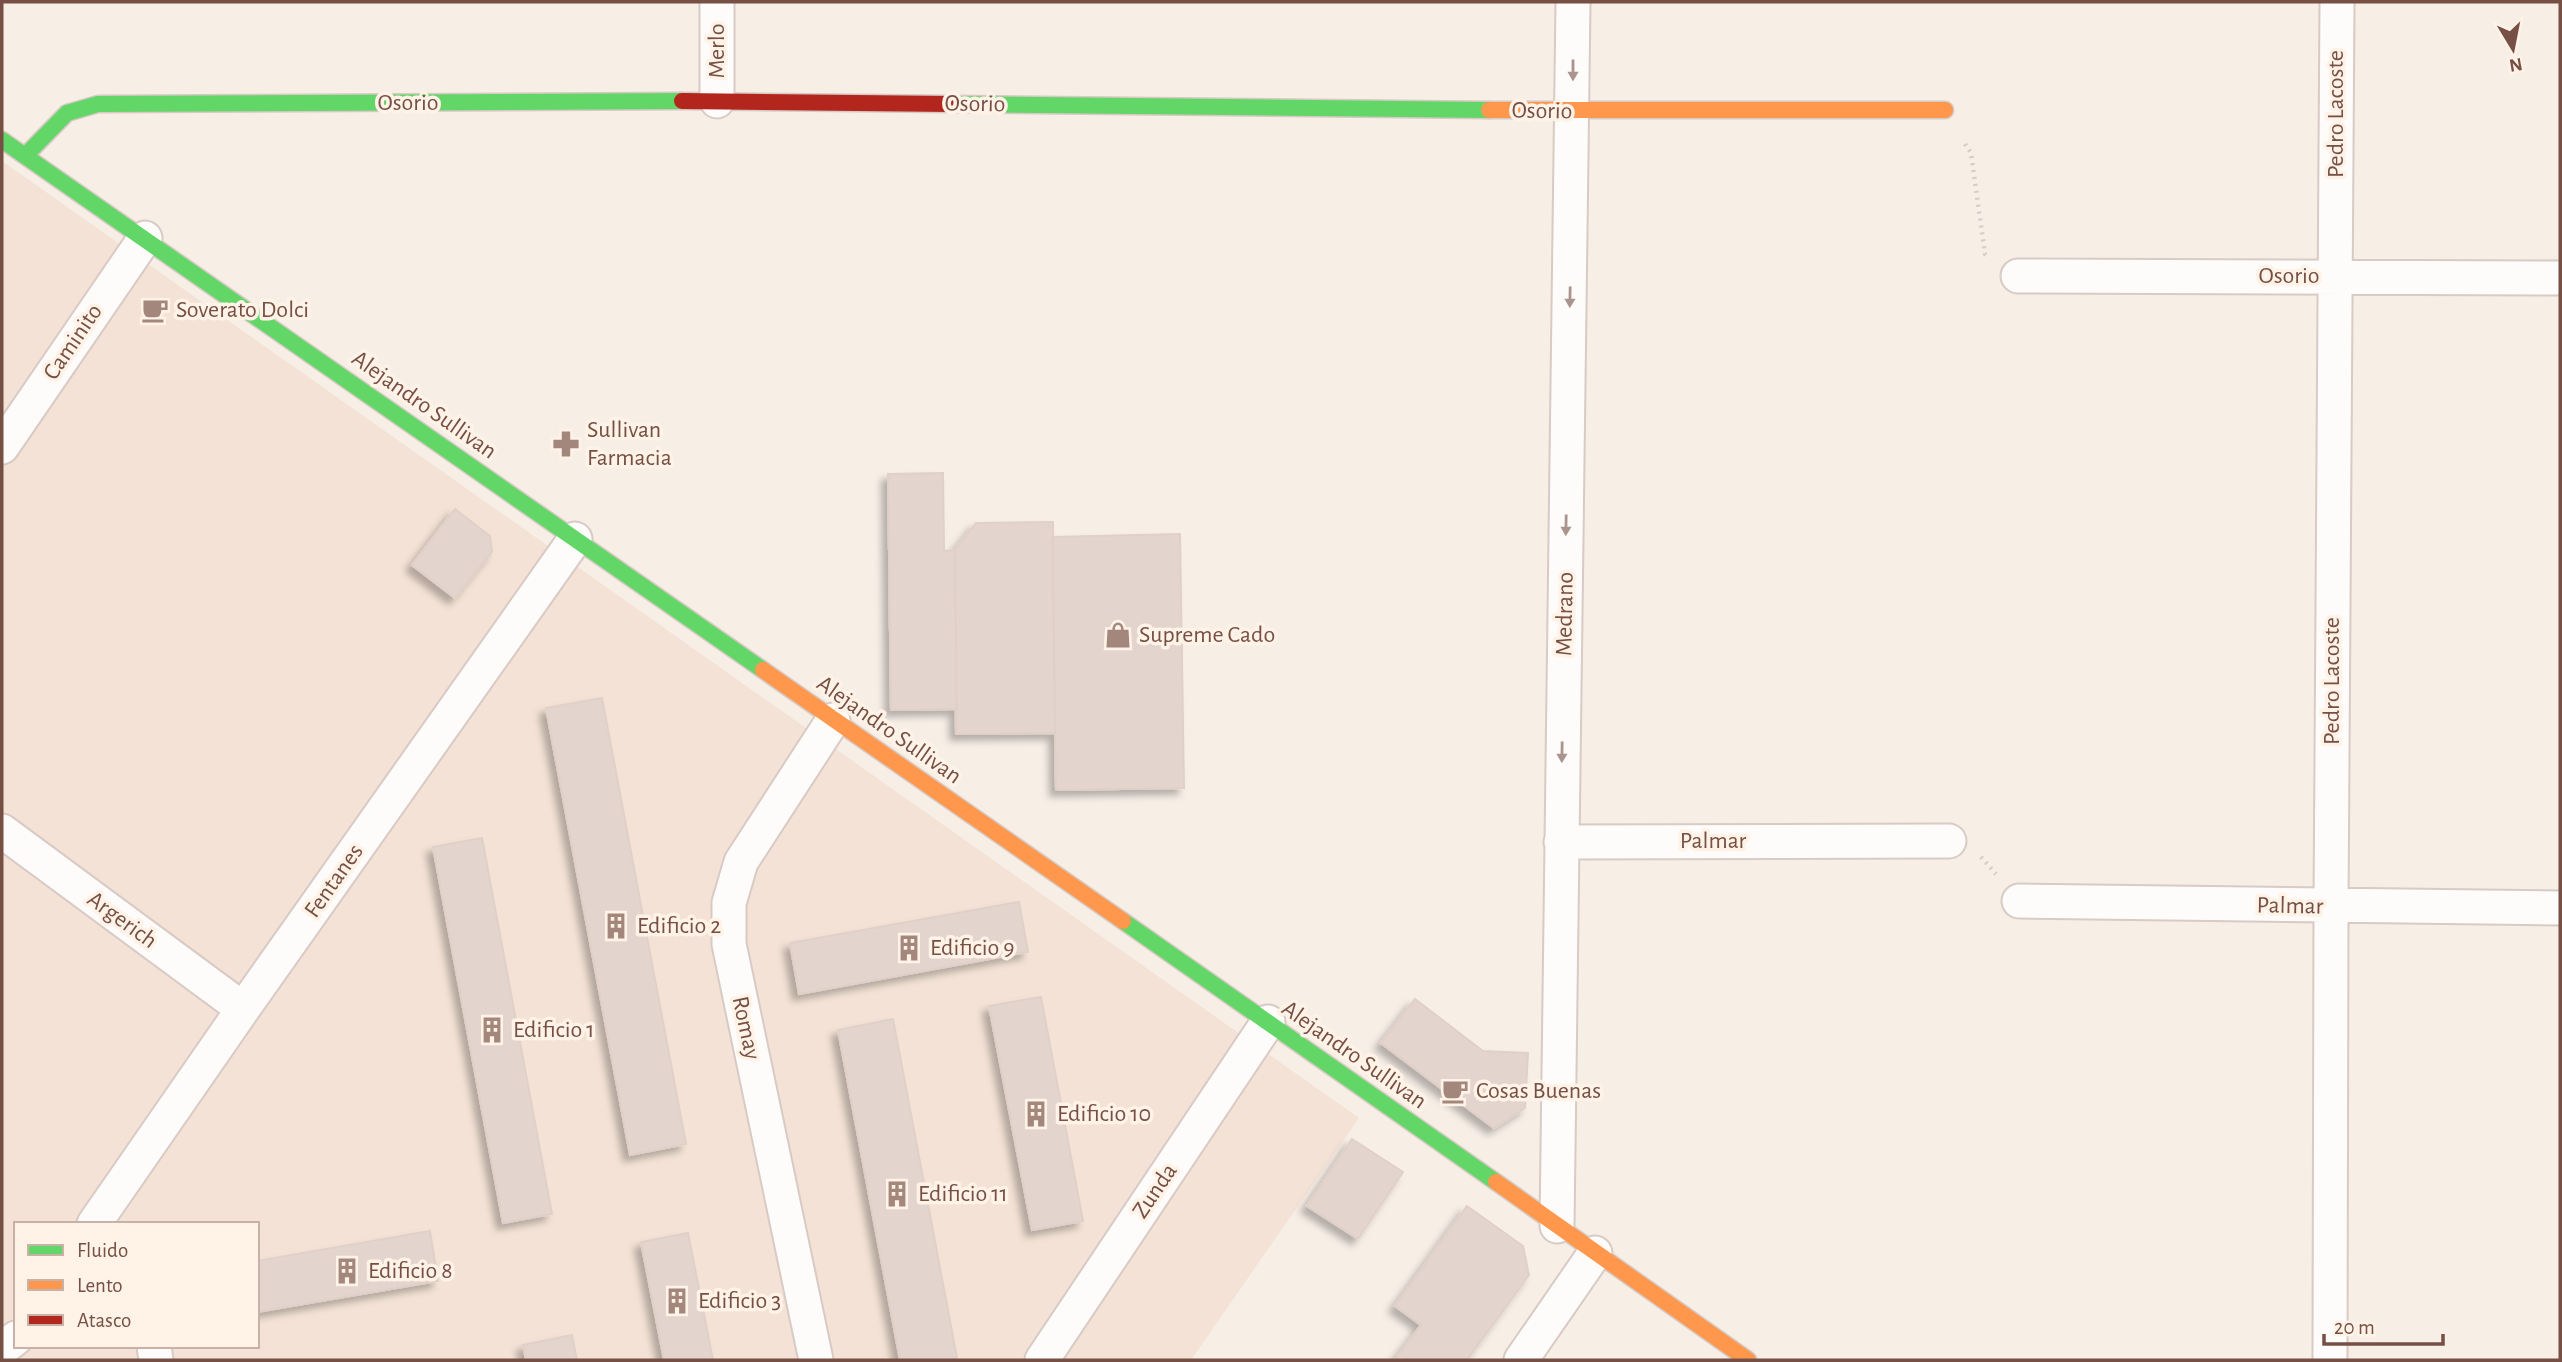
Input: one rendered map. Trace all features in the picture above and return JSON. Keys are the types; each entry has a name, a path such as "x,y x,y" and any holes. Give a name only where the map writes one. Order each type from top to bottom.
{"street":[{"name":"Merlo","path":"717,2 717,101"},
{"name":"Medrano","path":"1557,1226 1573,2"},
{"name":"Pedro Lacoste","path":"2330,1360 2337,2"},
{"name":"Osorio","path":"25,156 67,113 98,104 717,101 1573,111 1945,110"},
{"name":"Alejandro Sullivan","path":"2,140 1268,1022 1748,1360"},
{"name":"Caminito","path":"2,447 145,238"},
{"name":"Osorio","path":"2018,276 2560,278"},
{"name":"Fentanes","path":"95,1222 575,539"},
{"name":"Romay","path":"816,1360 729,944 729,903 741,862 834,720"},
{"name":"Argerich","path":"2,831 243,1009"},
{"name":"Palmar","path":"1561,842 1949,841"},
{"name":"Palmar","path":"2019,901 2560,908"},
{"name":"Zunda","path":"1042,1360 1268,1022"},
{"path":"1521,1360 1595,1253"}],"path":[{"path":"1945,110 1970,153 1985,254 2018,276"},
{"path":"1949,841 1981,856 2019,901"}],"shaded area":[{"path":"2,161 1359,1118 1191,1360 2,1360"}],"building":[{"path":"943,473 944,551 955,550 957,709 891,710 888,474"},
{"path":"455,509 490,536 492,552 455,598 412,565"},
{"path":"1053,522 1055,733 956,734 955,550 976,523"},
{"name":"Supreme Cado","path":"1180,534 1184,788 1056,790 1052,537"},
{"name":"Edificio 2","path":"602,698 686,1144 630,1155 546,708"},
{"name":"Edificio 1","path":"482,838 552,1214 503,1223 433,847"},
{"name":"Edificio 9","path":"1019,902 1028,952 799,994 790,943"},
{"name":"Edificio 10","path":"1041,997 1083,1221 1032,1230 989,1006"},
{"path":"1415,999 1483,1051 1528,1053 1525,1108 1494,1128 1381,1043"},
{"name":"Edificio 11","path":"893,1019 957,1358 946,1360 900,1360 838,1030"},
{"path":"1352,1139 1403,1172 1358,1239 1307,1206"},
{"path":"1467,1206 1523,1246 1529,1275 1467,1360 1395,1360 1421,1325 1395,1306"},
{"name":"Edificio 8","path":"430,1231 438,1281 259,1312 259,1261"},
{"name":"Edificio 3","path":"688,1233 713,1360 664,1360 641,1242"},
{"path":"572,1335 577,1360 526,1360 523,1345"}],"traffic: fast":[{"path":"25,156 67,113 98,104 682,101"},
{"path":"951,104 1489,110"},
{"path":"2,140 763,670"},
{"path":"1123,921 1496,1182"}],"traffic: slow":[{"path":"1489,110 1945,110"},
{"path":"763,670 1123,921"},
{"path":"1496,1182 1748,1360"}],"traffic: jam":[{"path":"682,101 951,104"}],"place":[{"name":"Soverato Dolci","path":"155,310"},
{"name":"Sullivan Farmacia","path":"566,444"},
{"name":"Supreme Cado","path":"1118,635"},
{"name":"Edificio 2","path":"616,926"},
{"name":"Edificio 9","path":"909,948"},
{"name":"Edificio 1","path":"492,1030"},
{"name":"Cosas Buenas","path":"1455,1091"},
{"name":"Edificio 10","path":"1036,1114"},
{"name":"Edificio 11","path":"897,1194"},
{"name":"Edificio 8","path":"347,1271"},
{"name":"Edificio 3","path":"677,1301"}]}
